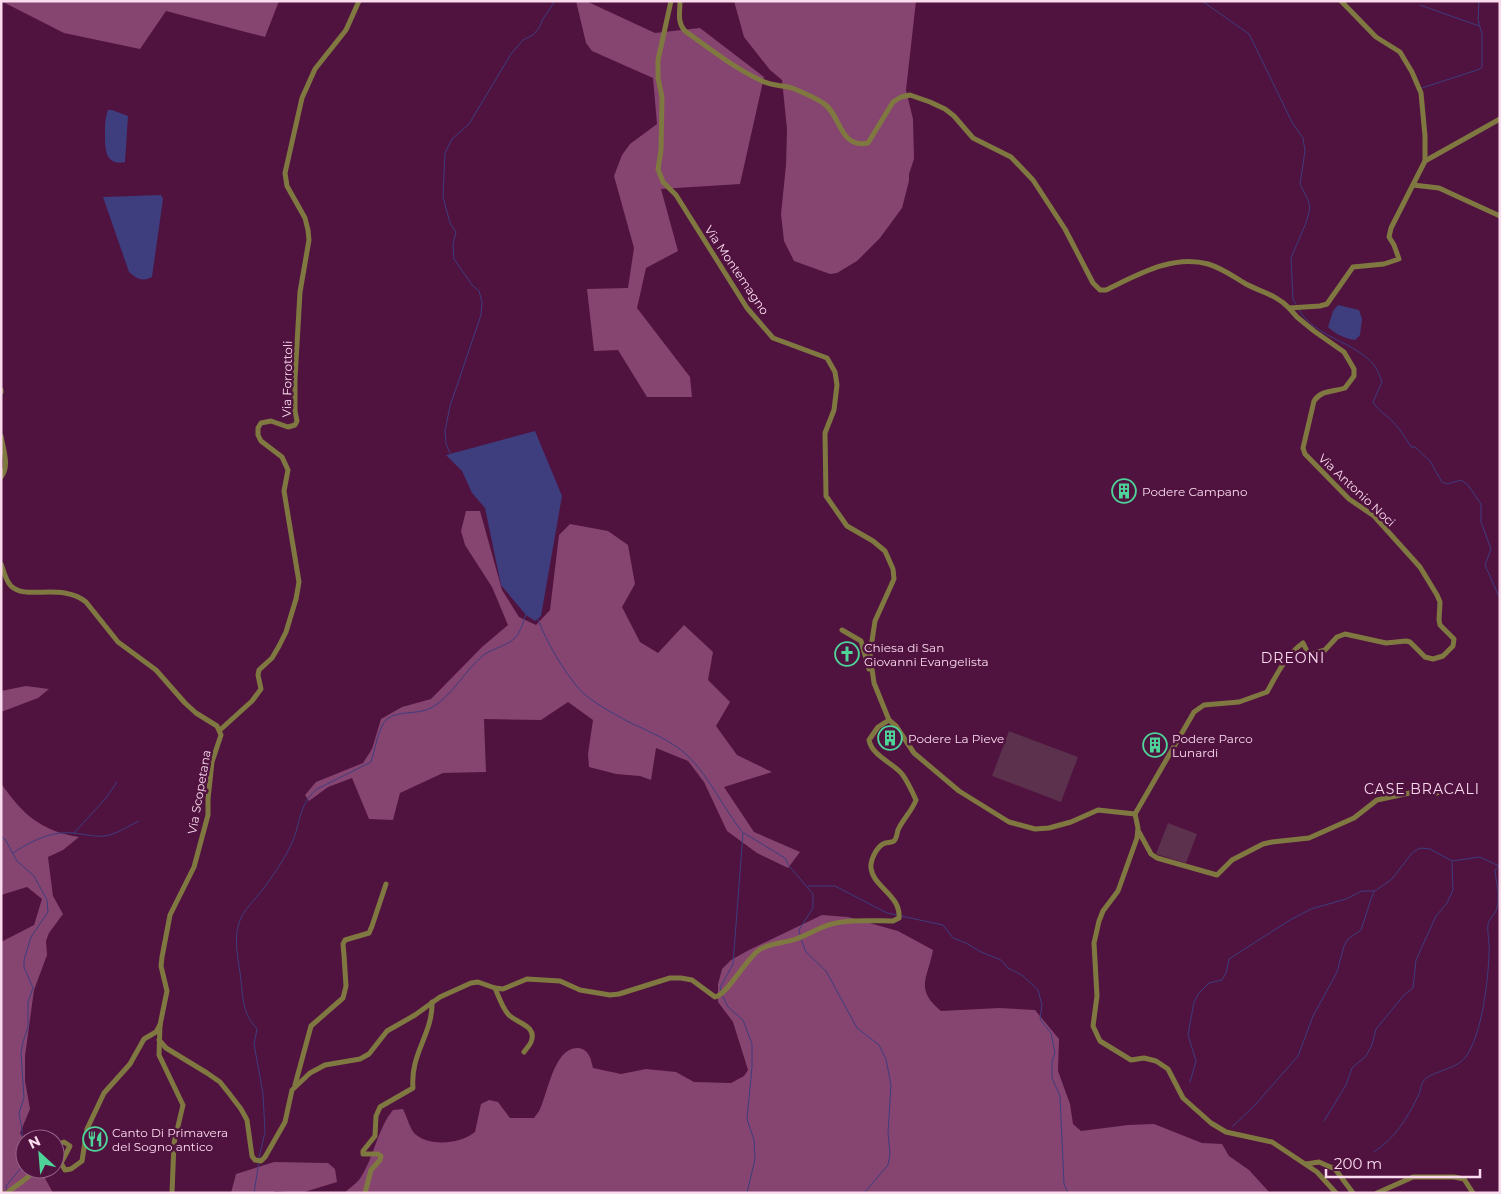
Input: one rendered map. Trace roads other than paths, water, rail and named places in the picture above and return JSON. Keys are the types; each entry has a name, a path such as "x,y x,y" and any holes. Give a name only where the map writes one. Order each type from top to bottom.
{"street":[{"name":"Via Forrottoli","path":"220,730 252,701 261,689 258,676 259,670 272,658 286,632 298,590 296,555 284,491 288,470 282,457 261,441 258,435 258,428 261,423 282,424 288,427 295,425 297,421 295,378 300,292 309,240 305,218 287,186 285,173 299,108 305,91 320,60 346,30 359,1"},
{"name":"Via Montemagno","path":"671,1 658,60 658,78 662,97 658,170 663,182 676,195 747,308 773,338 826,358 835,372 837,385 834,410 825,434 826,496 847,526 873,541 885,551 893,569 894,579 876,622 870,654 874,683 889,720 896,726 914,753 959,791 1008,822 1035,829 1049,828 1071,822 1098,810 1135,814"},
{"path":"680,1 679,21 685,31 735,67 768,84 791,88 825,104 832,111 844,135 852,140 863,144 868,143 893,102 901,97 910,95 945,109 954,116 973,138 1011,158 1033,180 1065,229 1093,282 1100,290 1106,290 1162,266 1198,262 1210,265 1274,296 1289,308 1326,304 1352,267 1384,264 1399,259 1398,253 1389,237 1391,228 1424,161 1425,136 1421,93 1412,72 1400,52 1376,36 1341,1"},
{"path":"1424,161 1500,119"},
{"path":"1413,185 1439,188 1500,216"},
{"name":"Via Antonio Noci","path":"1135,814 1194,712 1204,705 1239,702 1268,692 1285,660 1303,643 1309,655 1325,650 1337,637 1345,634 1386,643 1406,640 1425,657 1433,659 1443,656 1453,646 1454,640 1440,625 1438,620 1440,602 1420,566 1374,516 1349,499 1305,454 1303,448 1314,401 1317,396 1325,392 1345,388 1354,376 1354,369 1344,352 1297,317 1289,308"},
{"path":"1,436 6,466 5,472 1,477"},
{"path":"1,564 6,579 11,586 20,592 66,592 80,596 118,642 156,670 185,703 220,730"},
{"path":"842,630 861,642 874,683"},
{"path":"295,1086 310,1073 326,1065 360,1058 369,1054 387,1031 415,1015 432,1002 471,983 478,982 504,989 520,982 534,979 560,981 580,990 610,995 670,978 681,978 692,980 715,997 724,991 742,968 760,950 829,925 899,918 898,904 874,875 871,868 872,860 877,850 882,844 893,841 896,838 898,829 913,808 916,800 904,776 888,761 874,752 870,746 869,740 878,727 889,720"},
{"name":"Via Scopetana","path":"172,1193 174,1144 183,1105 159,1055 160,1025 167,991 161,966 170,914 194,868 208,815 212,762 221,735 220,730"},
{"path":"1138,832 1151,854 1157,858 1217,875 1232,860 1263,844 1308,838 1354,818 1377,800 1418,791 1437,793"},
{"path":"1135,814 1137,838 1118,891 1103,911 1099,920 1094,943 1097,996 1093,1026 1100,1041 1131,1060 1144,1058 1156,1061 1168,1069 1183,1098 1211,1123 1226,1132 1269,1141 1323,1177 1336,1193"},
{"path":"159,1040 166,1048 207,1072 220,1082 247,1120 250,1152 255,1160 261,1161 285,1122 290,1096 295,1086 312,1026 342,998 346,986 345,940 369,933 386,884"},
{"path":"495,988 508,1015 528,1026 531,1031 532,1041 524,1052"},
{"path":"365,1193 371,1170 380,1160 381,1156 378,1154 363,1154 363,1151 375,1136 376,1116 380,1107 413,1088 412,1075 416,1058 432,1017 432,1002"},
{"path":"65,1170 71,1170 82,1161 87,1129 104,1093 130,1064 144,1039 156,1032 160,1025"},
{"path":"65,1143 70,1146 65,1156"},
{"path":"1306,1164 1319,1162 1335,1169 1353,1193"},
{"path":"1377,1193 1413,1176 1459,1177 1467,1183 1474,1193"},
{"path":"7,1193 25,1179"}],"waterway":[{"path":"450,453 446,444 445,431 450,406 481,315 482,302 479,291 472,285 454,259 453,244 456,232 450,223 443,197 445,153 452,139 469,124 511,54 523,40 533,35 539,28 555,1"},
{"path":"1202,1 1249,34 1293,124 1303,138 1305,151 1300,184 1310,208 1306,223 1291,258 1293,300 1296,304"},
{"path":"1422,88 1482,67 1482,34 1478,20 1479,1"},
{"path":"1420,5 1479,26"},
{"path":"1299,310 1315,327 1356,350 1374,365 1382,382 1373,402 1397,426 1411,447 1415,447 1430,461 1442,482 1447,484 1461,480 1468,485 1481,504 1481,522 1491,549 1485,565 1500,599"},
{"path":"259,1158 265,1132 263,1094 254,1044 257,1029 246,1012 242,994 236,944 237,930 241,918 284,858 290,847 306,802 317,789 371,762 379,733 387,719 397,714 426,710 439,703 485,654 515,638 526,614"},
{"path":"537,617 556,655 580,690 609,711 666,740 687,755 703,773 743,833 733,964 720,988 721,991"},
{"path":"74,833 106,798 117,782"},
{"path":"13,853 49,835 73,833 104,836 139,821"},
{"path":"744,833 785,858 789,866 813,894 813,908 799,930 800,935"},
{"path":"1,837 5,839 17,861 34,876 47,900 48,912 31,937 24,960 24,967 33,988 28,1002 28,1027 21,1053 24,1098 19,1113 22,1129 23,1161 20,1169 6,1186 7,1190"},
{"path":"1190,1082 1196,1061 1188,1035 1194,1002 1199,993 1209,983 1222,980 1226,973 1229,959 1290,920 1311,909 1346,899 1362,891 1375,891 1392,879 1412,853 1420,848 1430,849 1452,861 1480,857 1499,866"},
{"path":"1324,1121 1346,1085 1352,1068 1366,1056 1372,1045 1376,1029 1404,995 1413,988 1416,960 1436,916 1447,903 1453,890 1452,862"},
{"path":"1374,1152 1388,1141 1405,1120 1426,1079 1461,1062 1471,1048 1483,1008 1489,950 1488,924 1496,911 1498,895 1495,870 1500,866"},
{"path":"808,886 835,886 887,913 897,915"},
{"path":"1232,1127 1256,1104 1298,1056 1313,1016 1337,972 1344,946 1348,939 1361,930 1374,892"},
{"path":"901,916 943,925 953,938 1001,960 1008,968 1022,975 1038,990 1042,1005 1040,1019 1051,1033 1055,1053 1052,1061 1052,1078 1060,1096 1064,1184 1068,1193"},
{"path":"801,939 806,952 826,971 857,1028 879,1045 886,1059 891,1085 888,1133 890,1154 888,1165 864,1193"},
{"path":"722,995 728,1007 743,1020 752,1044 752,1067 747,1119 754,1140 755,1159 747,1193"},
{"path":"254,1193 259,1161"}],"place":[{"name":"Podere Campano","path":"1124,491"},
{"name":"Chiesa di San Giovanni Evangelista","path":"847,654"},
{"name":"Podere La Pieve","path":"890,738"},
{"name":"Podere Parco Lunardi","path":"1155,745"},
{"name":"Canto Di Primavera del Sogno antico","path":"95,1139"}],"district":[{"name":"DREONI","path":"1293,658"},
{"name":"CASE BRACALI","path":"1422,789"}]}
